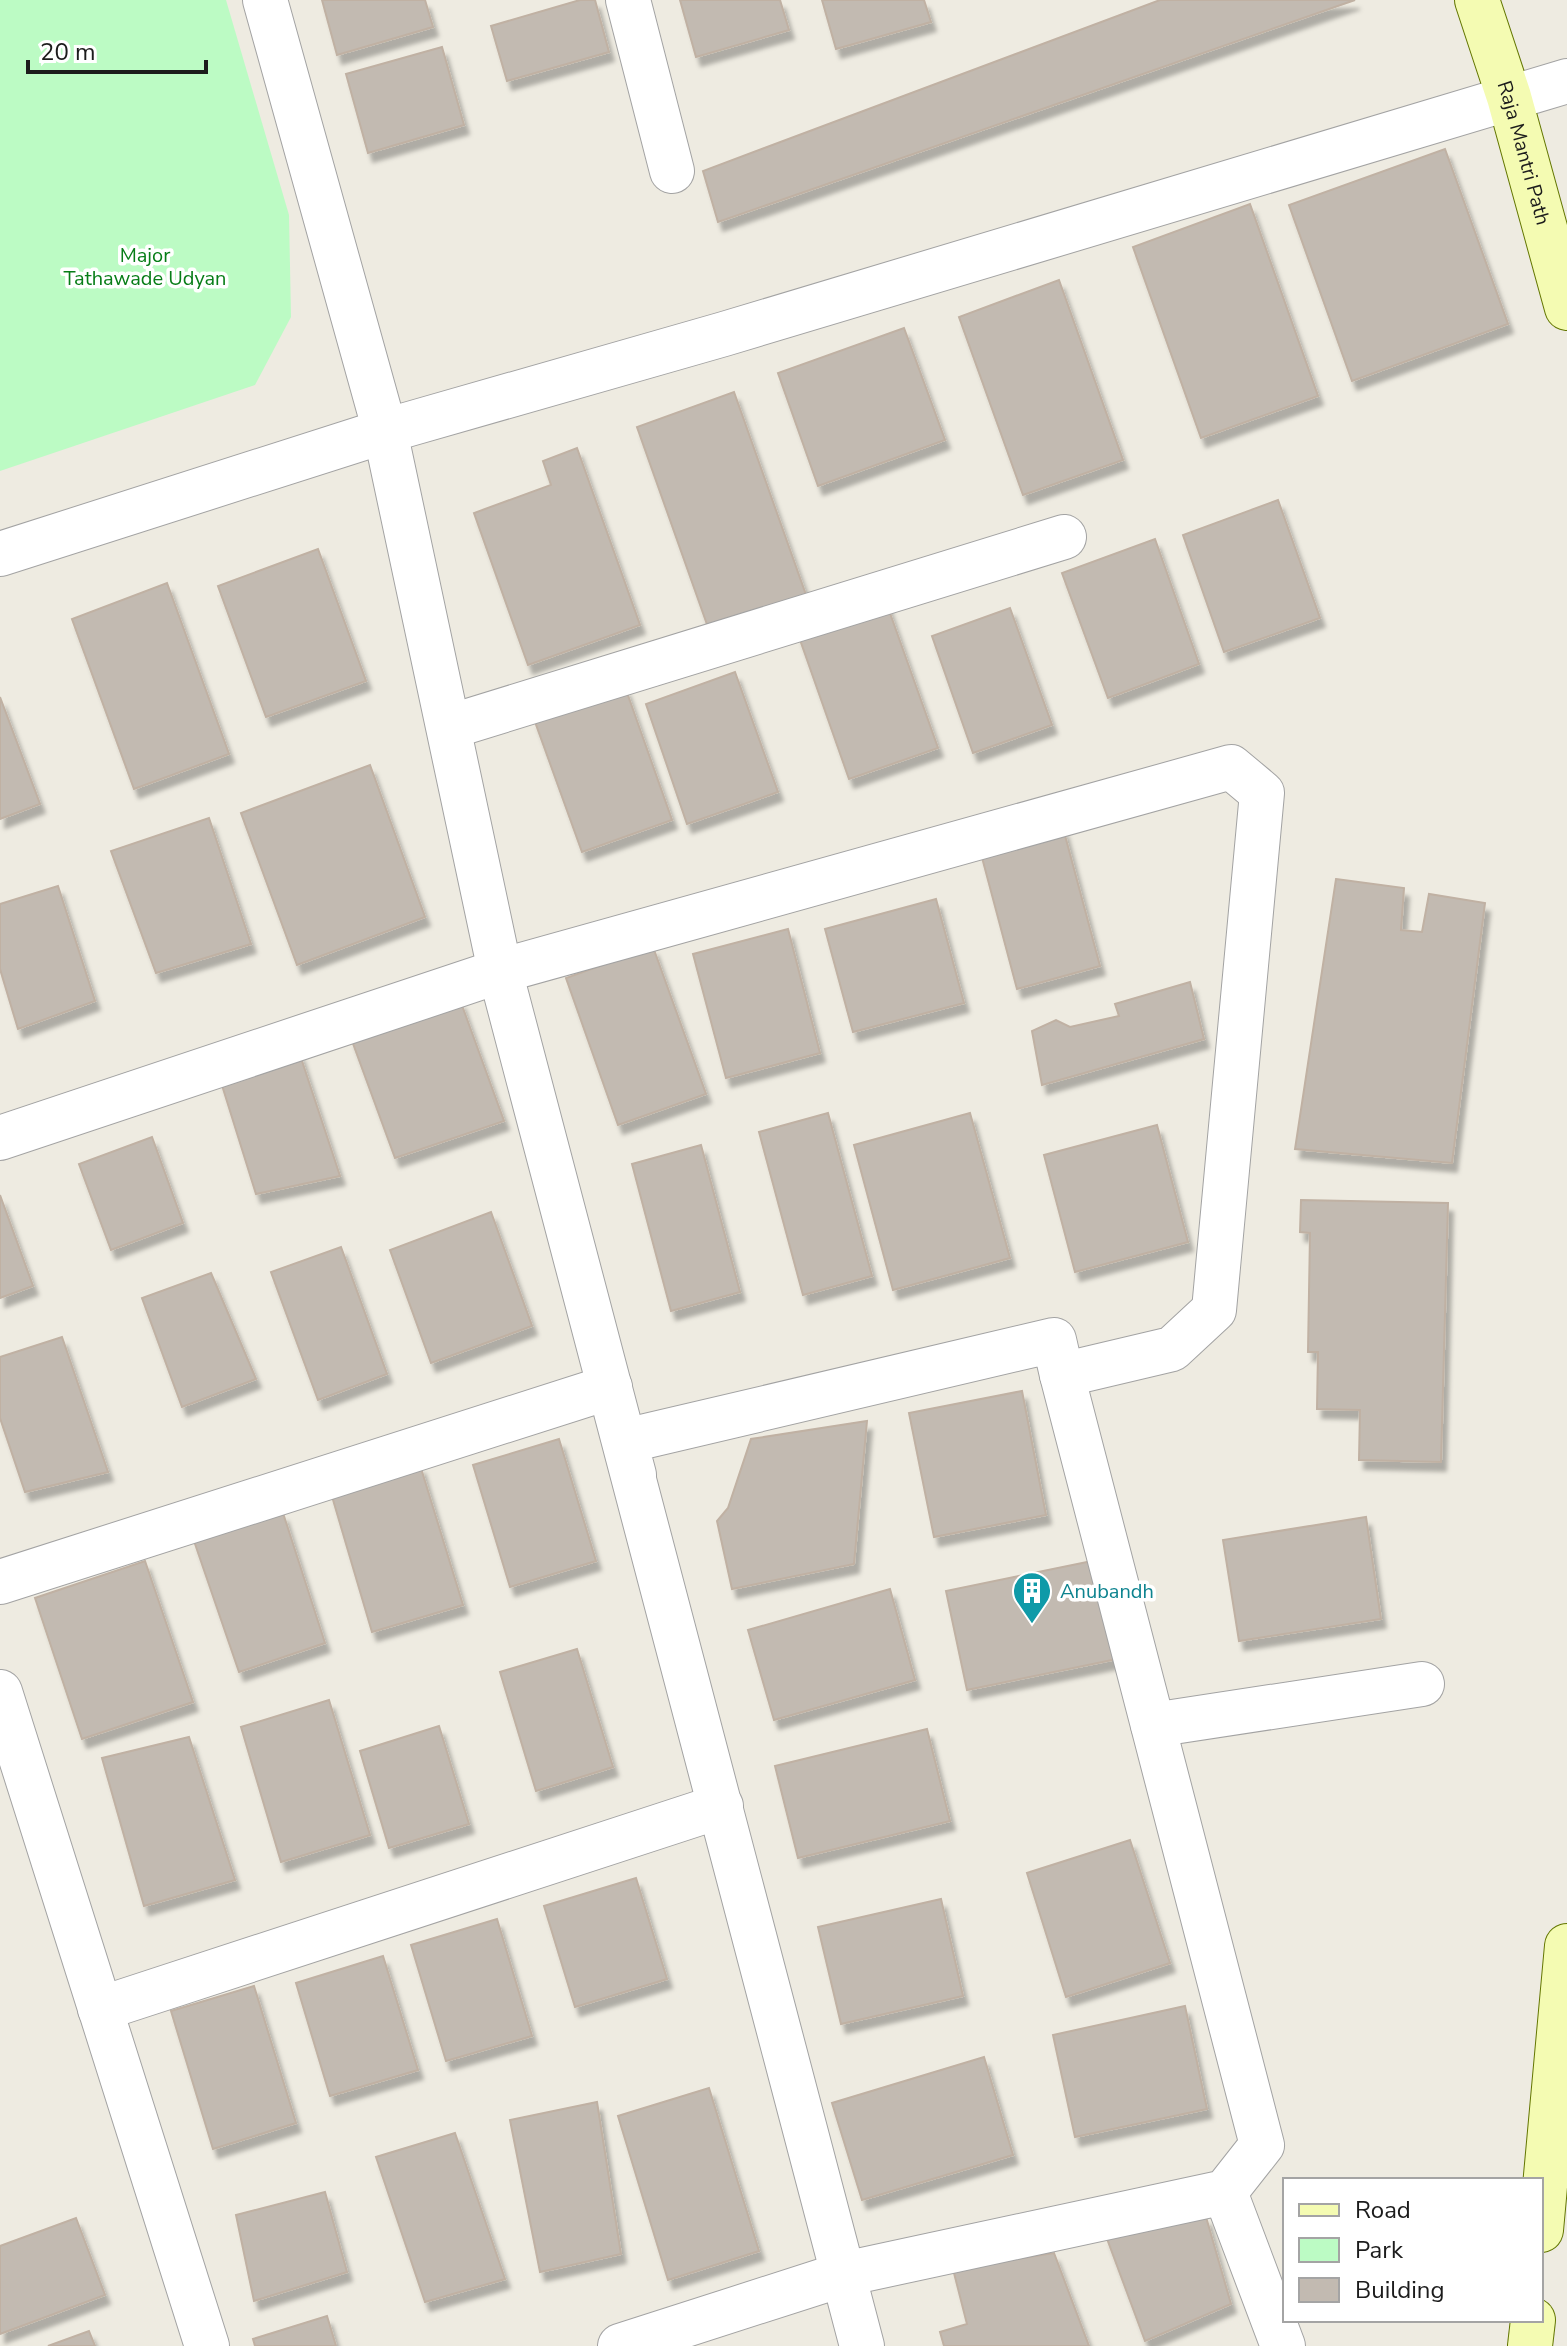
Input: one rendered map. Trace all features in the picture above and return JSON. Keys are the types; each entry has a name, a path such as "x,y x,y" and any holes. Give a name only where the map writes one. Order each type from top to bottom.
{"main road":[{"name":"Raja Mantri Path","path":"1477,0 1509,97 1567,308"},
{"path":"1543,2208 1567,1946"},
{"path":"1530,2346 1533,2322"}],"street":[{"path":"265,0 385,431 500,971 634,1475"},
{"path":"628,0 672,171"},
{"path":"0,554 385,431 724,334 1567,81"},
{"path":"449,727 1064,537"},
{"path":"0,1138 500,971 1231,767 1262,793 1214,1310 1172,1349 1062,1375"},
{"path":"620,2346 844,2274 1225,2192 1262,2145 1054,1340 625,1441 844,2274 862,2346"},
{"path":"0,1582 610,1387"},
{"path":"1153,1725 1422,1684"},
{"path":"0,1692 207,2346"},
{"path":"100,2009 721,1806"},
{"path":"1225,2192 1283,2346"}],"green space":[{"name":"Major Tathawade Udyan","path":"0,0 226,0 289,215 291,317 255,385 0,471"}],"building":[{"path":"322,0 425,0 433,27 337,55"},
{"path":"580,0 595,0 609,52 507,81 491,26"},
{"path":"680,0 780,0 789,30 696,57"},
{"path":"822,0 924,0 931,22 836,49"},
{"path":"1160,0 1355,0 718,222 703,171"},
{"path":"442,47 464,125 368,153 346,74"},
{"path":"1445,149 1508,324 1352,381 1289,205"},
{"path":"1250,204 1318,396 1201,438 1133,247"},
{"path":"1059,280 1123,460 1023,495 959,317"},
{"path":"904,328 945,440 818,486 778,373"},
{"path":"734,392 806,595 709,630 637,427"},
{"path":"577,448 640,625 528,665 474,513 551,485 543,461"},
{"path":"1278,500 1320,618 1224,652 1183,535"},
{"path":"1155,539 1199,664 1108,698 1062,573"},
{"path":"318,549 366,681 266,717 218,586"},
{"path":"167,583 229,754 134,789 72,619"},
{"path":"886,602 938,748 849,779 798,634"},
{"path":"1010,608 1052,725 973,753 932,636"},
{"path":"735,672 778,792 687,824 646,704"},
{"path":"625,687 672,820 582,852 534,719"},
{"path":"0,697 40,804 0,819"},
{"path":"370,765 425,917 297,965 241,813"},
{"path":"209,818 251,944 156,973 111,851"},
{"path":"1063,828 1100,966 1017,989 980,850"},
{"path":"1336,879 1404,888 1401,930 1422,932 1429,894 1485,903 1452,1163 1295,1149"},
{"path":"58,886 95,1001 18,1029 0,969 0,904"},
{"path":"936,899 964,1003 853,1032 825,929"},
{"path":"788,929 820,1053 726,1078 693,954"},
{"path":"653,947 706,1094 618,1125 566,978"},
{"path":"1190,982 1204,1039 1042,1085 1032,1031 1056,1020 1070,1027 1119,1016 1115,1004"},
{"path":"460,1000 504,1121 395,1158 351,1038"},
{"path":"299,1052 340,1176 256,1194 220,1079"},
{"path":"828,1113 872,1276 803,1295 759,1132"},
{"path":"970,1113 1010,1258 893,1290 854,1145"},
{"path":"1157,1125 1188,1242 1075,1272 1044,1155"},
{"path":"152,1137 183,1223 111,1250 79,1164"},
{"path":"701,1145 740,1292 671,1311 632,1164"},
{"path":"0,1195 33,1286 0,1298"},
{"path":"1301,1200 1448,1203 1441,1462 1359,1460 1360,1410 1317,1409 1318,1352 1308,1352 1310,1233 1300,1232"},
{"path":"491,1212 532,1326 431,1363 390,1250"},
{"path":"341,1247 387,1374 318,1400 271,1272"},
{"path":"211,1273 256,1379 182,1407 142,1298"},
{"path":"62,1337 108,1472 25,1492 0,1418 0,1357"},
{"path":"1022,1391 1046,1515 934,1537 909,1413"},
{"path":"867,1421 854,1564 732,1589 717,1521 728,1508 751,1439"},
{"path":"559,1439 596,1561 510,1587 473,1465"},
{"path":"420,1465 463,1605 372,1632 331,1493"},
{"path":"283,1513 325,1643 239,1672 194,1541"},
{"path":"1366,1517 1381,1619 1239,1641 1223,1540"},
{"name":"Anubandh","path":"1097,1560 1117,1659 967,1690 946,1591"},
{"path":"145,1561 193,1702 82,1739 35,1598"},
{"path":"890,1589 915,1680 774,1720 748,1630"},
{"path":"577,1649 613,1767 536,1791 500,1672"},
{"path":"329,1700 370,1835 281,1862 241,1727"},
{"path":"439,1726 469,1824 389,1848 360,1751"},
{"path":"927,1729 950,1821 798,1858 775,1766"},
{"path":"189,1737 235,1880 144,1906 102,1758"},
{"path":"1130,1840 1170,1963 1066,1997 1027,1873"},
{"path":"636,1878 667,1979 575,2007 544,1906"},
{"path":"941,1899 963,1996 841,2024 818,1927"},
{"path":"497,1919 532,2036 446,2061 411,1945"},
{"path":"383,1956 418,2070 330,2096 296,1983"},
{"path":"254,1986 296,2123 213,2149 171,2011"},
{"path":"1185,2006 1207,2109 1075,2137 1053,2035"},
{"path":"984,2057 1013,2155 862,2200 832,2103"},
{"path":"709,2088 759,2251 668,2280 618,2116"},
{"path":"597,2102 621,2254 540,2272 510,2120"},
{"path":"455,2133 505,2279 425,2302 376,2157"},
{"path":"325,2192 347,2272 254,2301 236,2215"},
{"path":"1206,2217 1231,2304 1145,2341 1106,2236"},
{"path":"76,2218 105,2295 0,2334 0,2246"},
{"path":"1054,2253 1089,2346 944,2346 940,2332 967,2324 953,2269"},
{"path":"327,2316 336,2346 255,2346 253,2339"},
{"path":"89,2331 95,2346 48,2346"}],"place":[{"name":"Anubandh","path":"1032,1625"}]}
